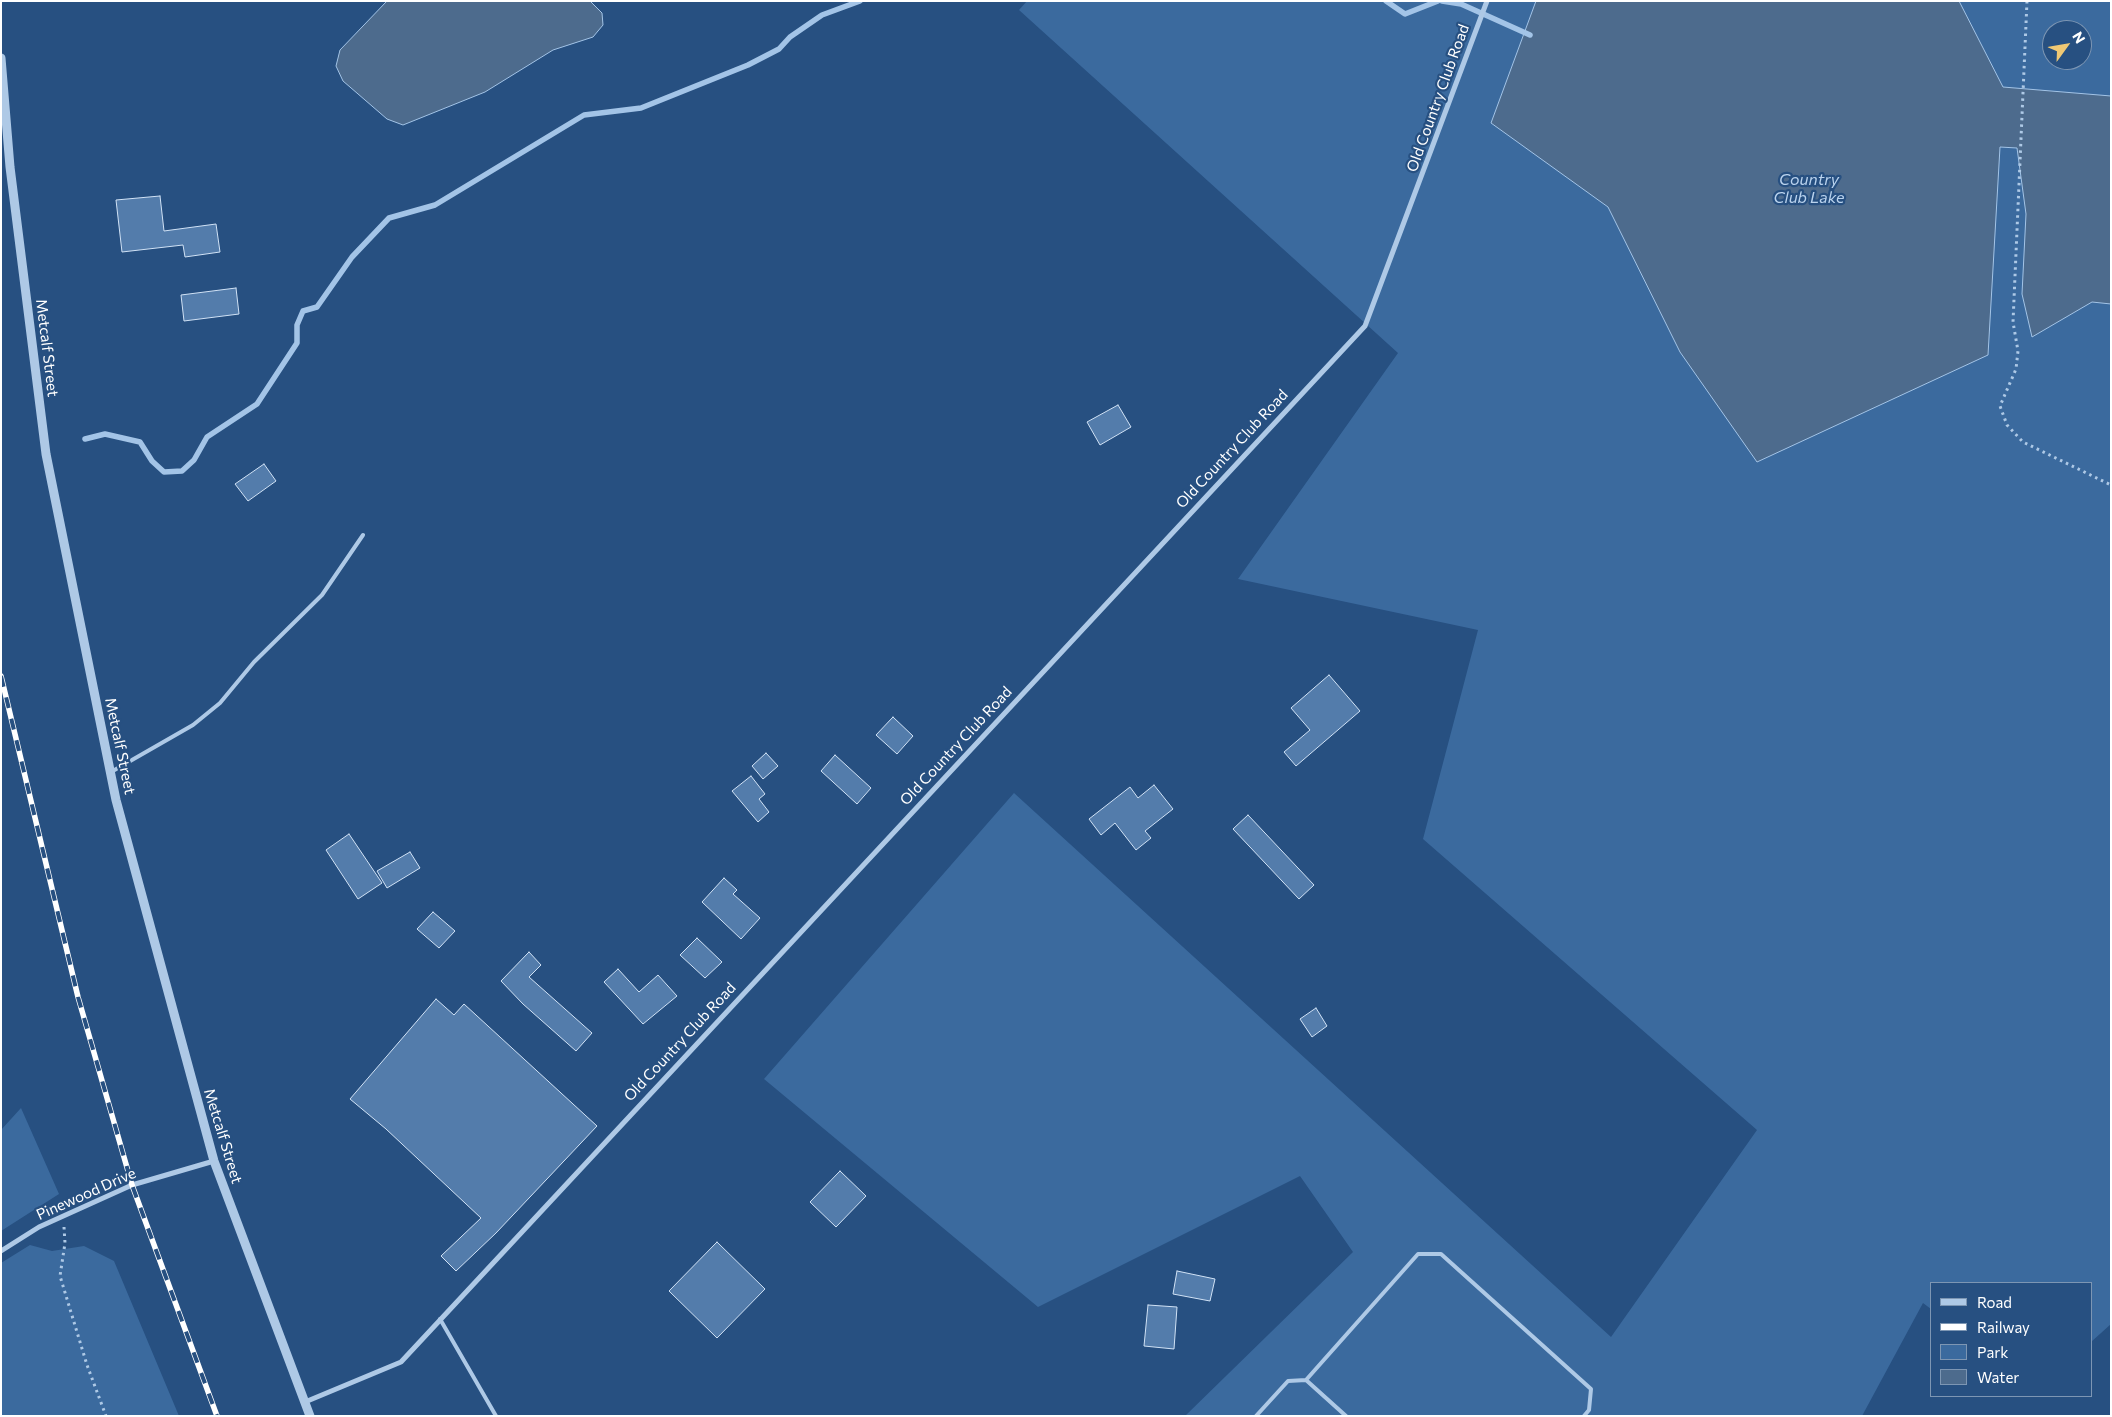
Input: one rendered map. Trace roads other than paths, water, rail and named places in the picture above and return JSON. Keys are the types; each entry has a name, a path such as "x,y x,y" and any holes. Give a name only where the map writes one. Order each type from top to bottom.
{"street":[{"name":"Old Country Club Road","path":"305,1402 401,1362 1365,326 1487,2"},
{"name":"Metcalf Street","path":"1,58 10,167 46,454 116,800 214,1161 310,1416"},
{"name":"Pinewood Drive","path":"1,1251 39,1227 132,1185 214,1161"}],"lane":[{"path":"111,772 193,725 220,703 254,662 322,595 363,535"},
{"path":"1306,1380 1418,1254 1441,1254 1591,1388 1589,1410 1584,1416"},
{"path":"440,1319 496,1416"},
{"path":"1256,1416 1288,1380 1306,1380 1346,1416"}],"water":[{"path":"387,1 590,1 602,13 603,25 593,37 553,50 485,92 403,125 387,119 343,81 336,66 340,50"},
{"name":"Country Club Lake","path":"1536,1 1959,1 2003,87 2111,96 2111,304 2092,302 2032,337 2022,294 2026,214 2017,148 2000,147 1988,355 1757,462 1680,352 1608,207 1491,123"}],"waterway":[{"path":"85,439 105,434 140,442 152,461 164,472 182,471 194,460 207,437 257,404 297,343 297,325 303,311 317,307 352,257 389,218 435,205 584,115 641,108 748,65 779,49 790,37 822,15 860,1"},
{"path":"1386,1 1405,14 1438,1"},
{"path":"1442,1 1461,4 1530,35"}],"railway":[{"path":"1,676 78,997 132,1185 217,1416"}]}
